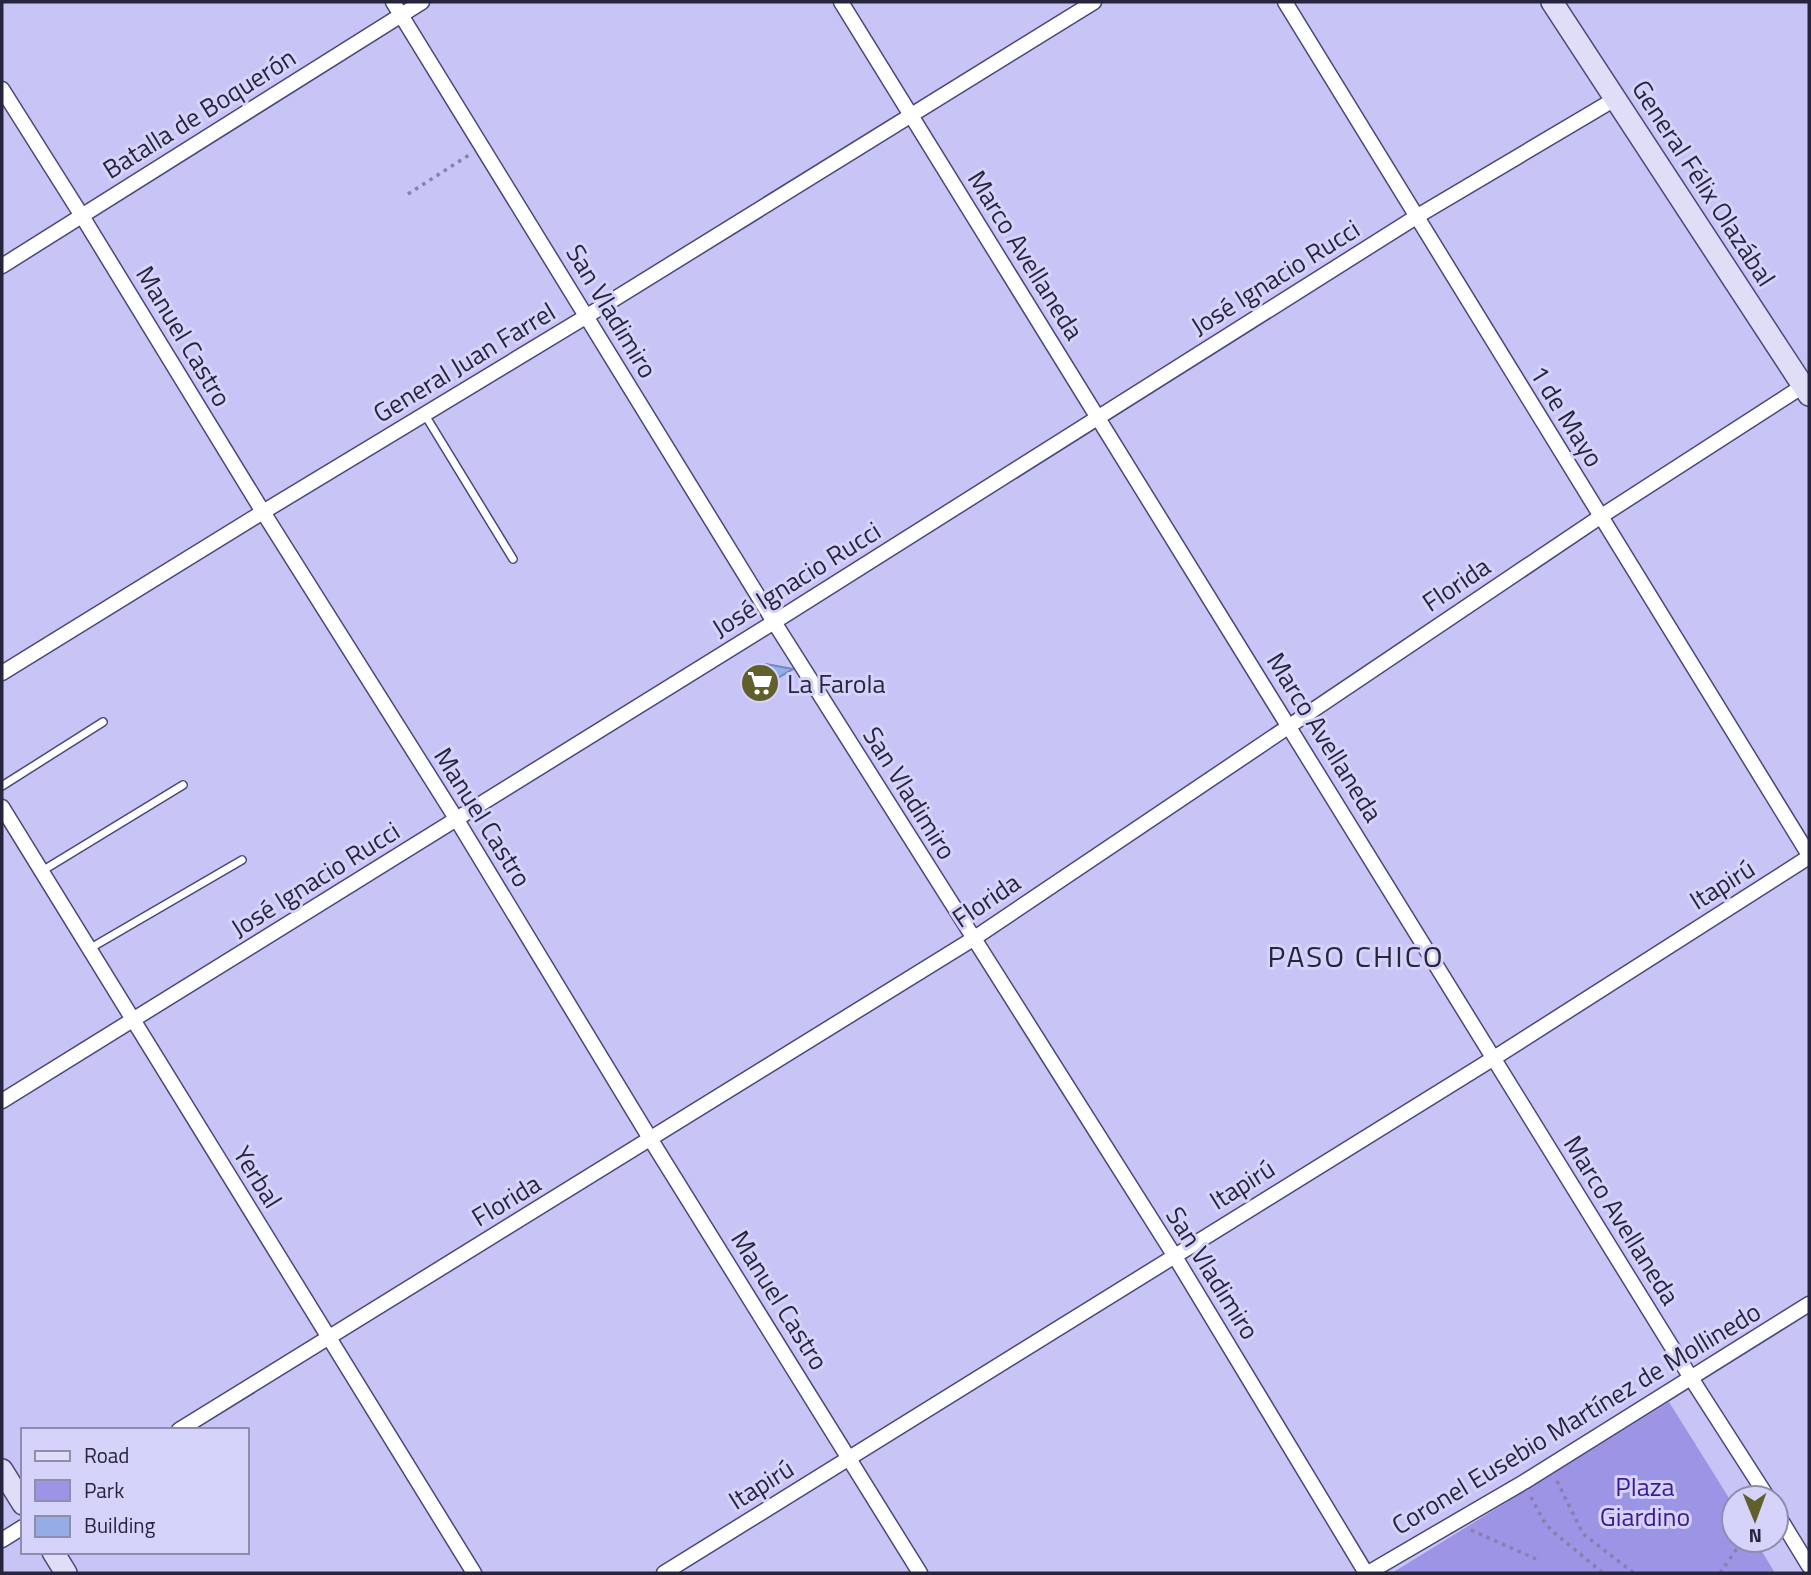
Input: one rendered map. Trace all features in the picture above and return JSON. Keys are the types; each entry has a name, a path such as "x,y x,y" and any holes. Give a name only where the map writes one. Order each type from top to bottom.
{"street":[{"name":"Batalla de Boquerón","path":"2,266 397,8 422,2"},
{"name":"Marco Avellaneda","path":"841,2 1759,1484"},
{"name":"General Juan Farrel","path":"2,673 1094,2"},
{"name":"1 de Mayo","path":"1285,2 1809,856"},
{"name":"General Félix Olazábal","path":"1552,2 1806,391"},
{"name":"San Vladimiro","path":"397,8 774,622 1174,1255 1367,1573"},
{"name":"Manuel Castro","path":"2,89 262,512 457,820 651,1140 920,1573"},
{"name":"José Ignacio Rucci","path":"2,1101 774,622 1416,217 1615,99"},
{"name":"Florida","path":"182,1428 973,939 1600,517 1806,391"},
{"name":"Yerbal","path":"2,807 474,1573"},
{"name":"Itapirú","path":"664,1573 1493,1058 1809,856"},
{"name":"Coronel Eusebio Martínez de Mollinedo","path":"1367,1573 1524,1482 1809,1304"},
{"path":"2,1470 21,1501"},
{"path":"2,1540 21,1528"},
{"path":"1790,1535 1809,1566"},
{"path":"54,1554 66,1573"}],"lane":[{"path":"424,414 513,559"},
{"path":"2,786 103,722"},
{"path":"41,871 183,785"},
{"path":"88,949 242,860"}],"path":[{"path":"408,194 482,147"},
{"path":"1550,1466 1583,1534 1634,1573"},
{"path":"1524,1482 1551,1530 1603,1573"},
{"path":"1455,1523 1536,1559"},
{"path":"1720,1573 1733,1554"}],"green space":[{"name":"Plaza Giardino","path":"1669,1402 1720,1484 1720,1554 1763,1554 1775,1573 1392,1573"}],"building":[{"name":"La Farola","path":"766,664 793,669 756,691 747,675"}],"place":[{"name":"La Farola","path":"760,683"}],"district":[{"name":"PASO CHICO","path":"1356,956"}]}
